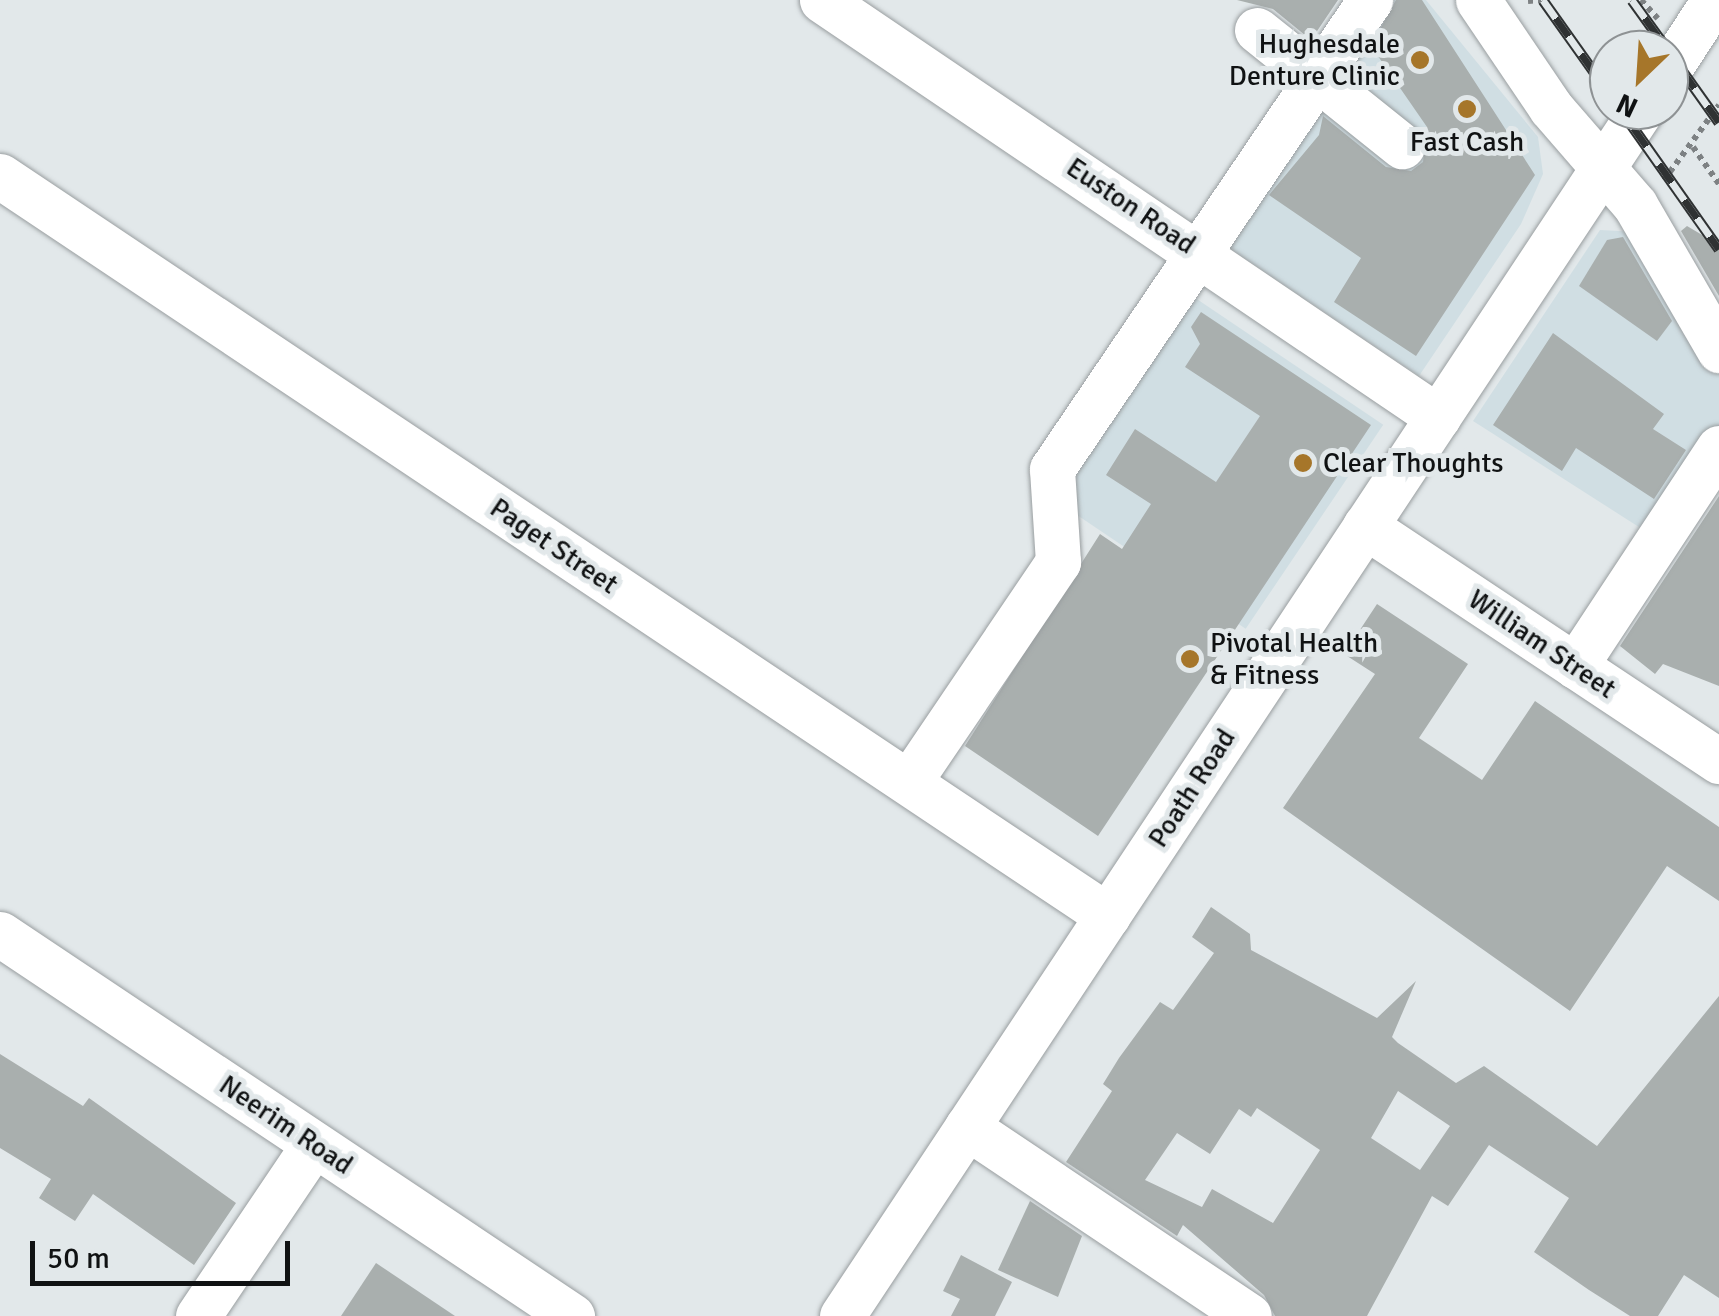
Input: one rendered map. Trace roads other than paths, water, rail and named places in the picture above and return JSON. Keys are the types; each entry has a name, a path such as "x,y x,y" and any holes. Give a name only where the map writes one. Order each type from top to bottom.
{"street":[{"name":"Euston Road","path":"822,0 1438,416"},
{"path":"909,782 1058,562 1052,468 1203,254 1370,0"},
{"path":"1478,0 1635,205 1719,350"},
{"path":"1689,39 1716,1"},
{"path":"1257,30 1316,83 1402,146"},
{"name":"Poath Road","path":"842,1316 1626,130"},
{"name":"Paget Street","path":"0,176 1108,916"},
{"path":"1575,666 1719,448"},
{"name":"William Street","path":"1365,526 1719,761"},
{"name":"Neerim Road","path":"6,950 314,1144 572,1316"},
{"path":"968,1127 1249,1316"},
{"path":"198,1316 314,1144"}],"railway":[{"path":"1543,0 1589,65"},
{"path":"1632,0 1654,30"},
{"path":"1689,80 1719,122"},
{"path":"1635,130 1719,249"}],"place":[{"name":"Hughesdale Denture Clinic","path":"1420,60"},
{"name":"Fast Cash","path":"1467,109"},
{"name":"Clear Thoughts","path":"1303,463"},
{"name":"Pivotal Health & Fitness","path":"1190,659"}]}
